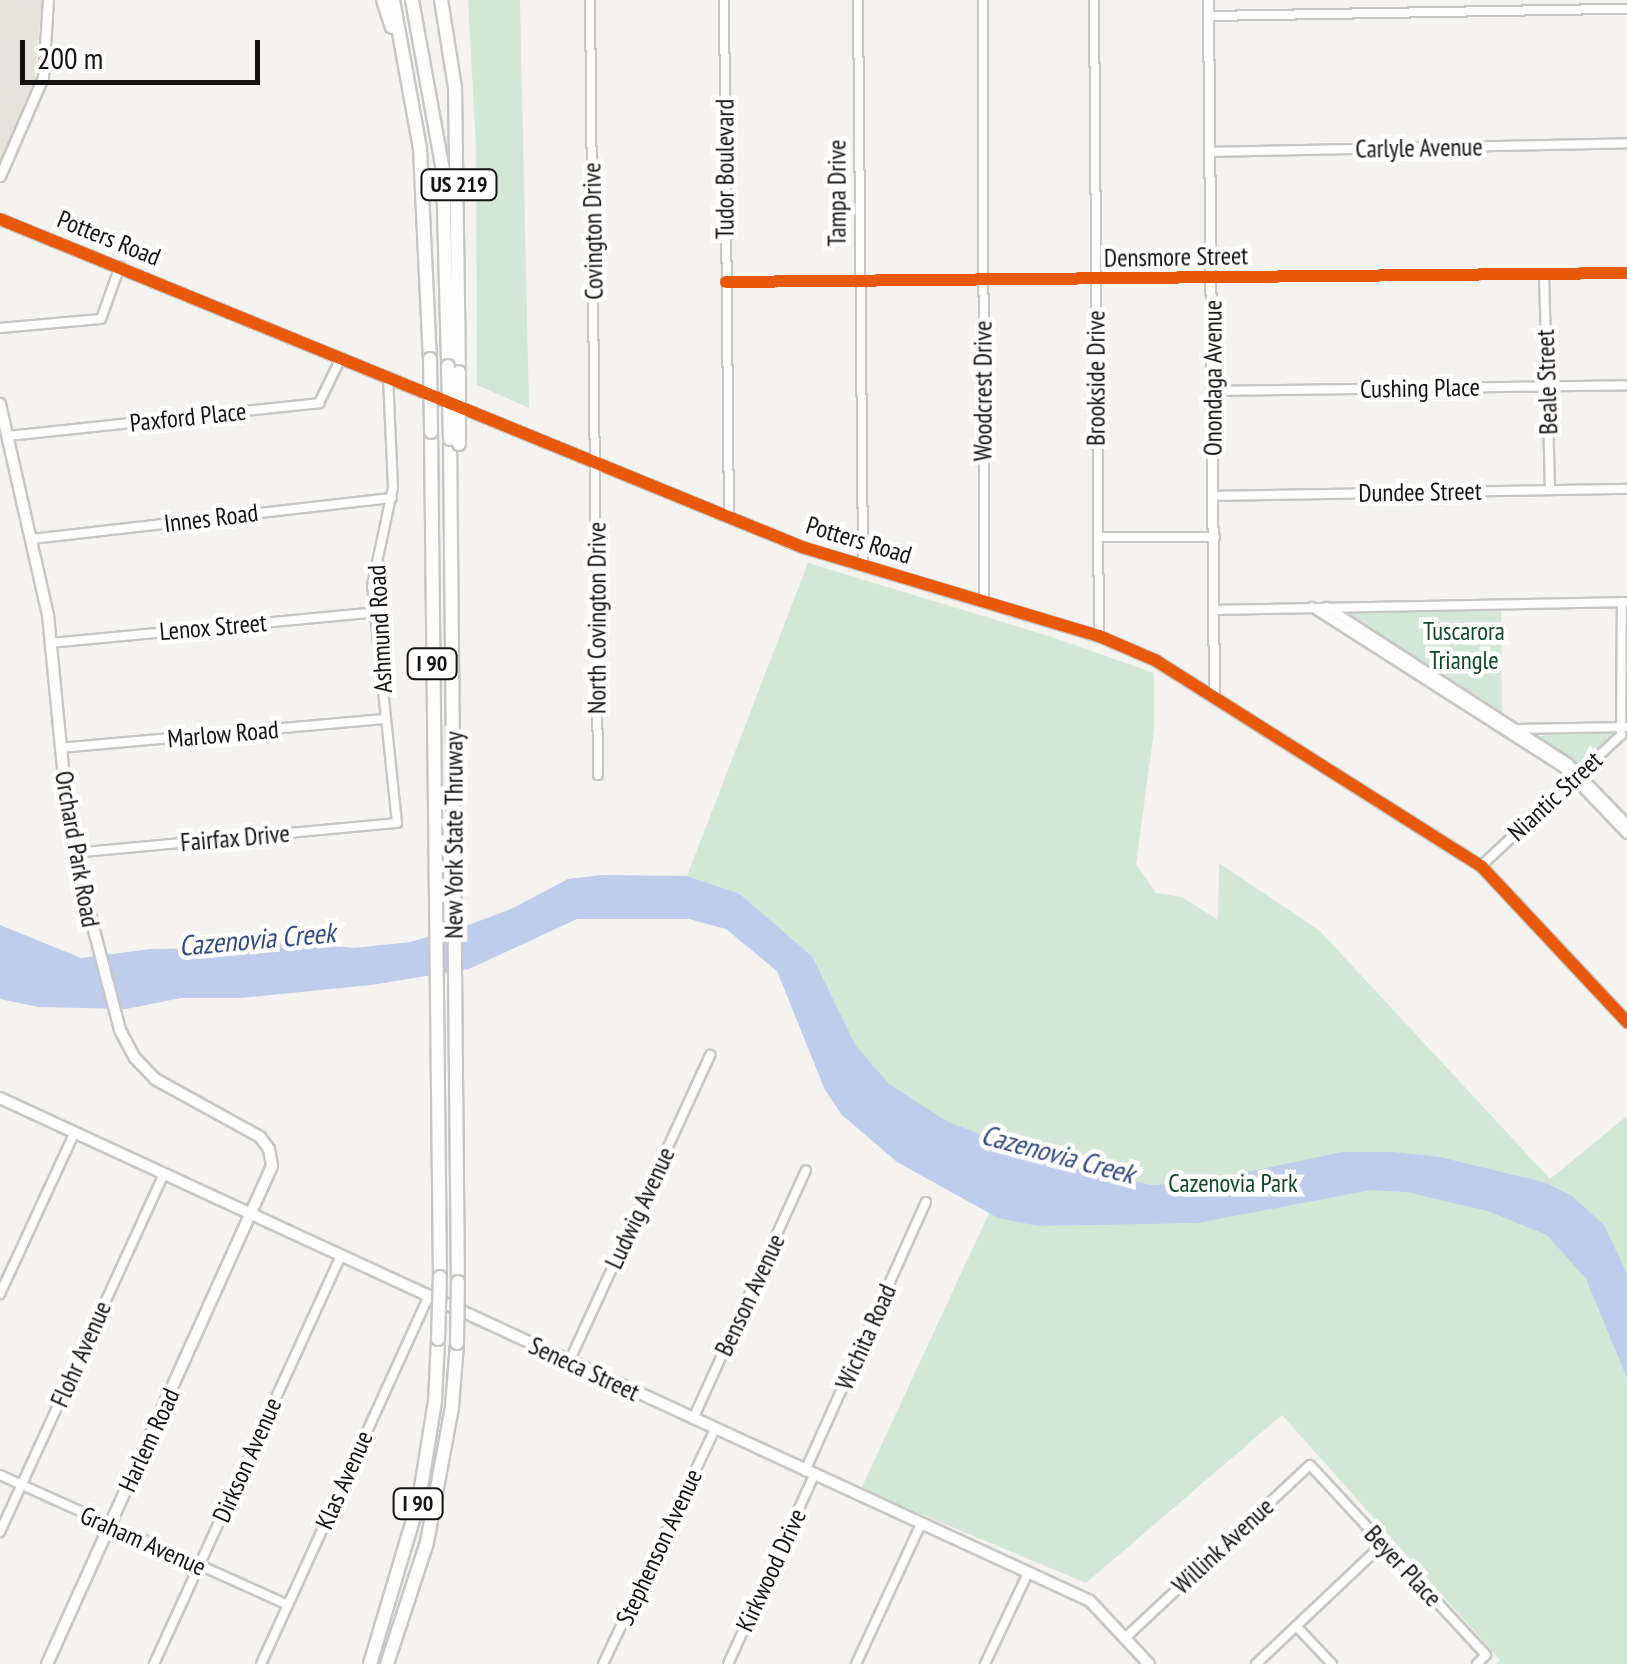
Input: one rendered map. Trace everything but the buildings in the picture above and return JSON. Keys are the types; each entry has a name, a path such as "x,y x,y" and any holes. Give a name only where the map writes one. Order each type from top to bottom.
{"highway":[{"path":"383,0 411,82"},
{"name":"New York State Thruway","path":"370,1664 419,1500 436,1401 440,1277 426,219 411,82 393,0"},
{"path":"412,0 443,172 454,369"},
{"name":"US 219","path":"441,0 456,102 454,441 460,551 454,584"},
{"name":"New York State Thruway","path":"387,1664 428,1542 452,1407 457,1343 454,584"}],"main road":[{"name":"Orchard Park Road","path":"0,404 50,643 73,853 116,1016 134,1058 155,1078 265,1142 272,1157 271,1174 252,1216"},
{"name":"Seneca Street","path":"0,1098 1090,1601 1149,1664"},
{"name":"Harlem Road","path":"47,1664 252,1216"}],"street":[{"path":"0,176 42,77 48,0"},
{"name":"Covington Drive","path":"590,0 596,462"},
{"name":"Tudor Boulevard","path":"724,0 730,517"},
{"name":"Tampa Drive","path":"858,0 862,566"},
{"name":"Woodcrest Drive","path":"982,0 984,602"},
{"name":"Brookside Drive","path":"1094,0 1098,636"},
{"name":"Onondaga Avenue","path":"1208,0 1214,695"},
{"path":"1209,16 1627,9"},
{"name":"Carlyle Avenue","path":"1210,152 1627,143"},
{"name":"Potters Road","path":"0,219 730,517 862,566 1098,636 1156,660 1481,866 1627,1022"},
{"path":"0,328 101,319 120,266"},
{"name":"Beale Street","path":"1544,274 1550,490"},
{"name":"Densmore Street","path":"726,282 1627,274"},
{"name":"Paxford Place","path":"7,436 319,403 341,358"},
{"name":"Ashmund Road","path":"388,377 392,498 373,569 396,824"},
{"name":"Cushing Place","path":"1213,391 1627,385"},
{"name":"North Covington Drive","path":"596,462 598,774"},
{"name":"Dundee Street","path":"1214,496 1627,489"},
{"name":"Innes Road","path":"31,539 392,498"},
{"path":"1098,537 1214,537"},
{"path":"1216,610 1625,602 1625,727 1503,729"},
{"path":"1312,607 1577,775 1627,834"},
{"path":"1327,607 1516,729 1577,775 1627,824"},
{"name":"Lenox Street","path":"50,643 375,612"},
{"name":"Marlow Road","path":"60,748 386,718"},
{"name":"Niantic Street","path":"1481,866 1625,727"},
{"name":"Fairfax Drive","path":"73,853 396,824"},
{"name":"Ludwig Avenue","path":"569,1362 710,1055"},
{"path":"0,1294 74,1134"},
{"name":"Benson Avenue","path":"693,1419 806,1170"},
{"name":"Flohr Avenue","path":"0,1532 163,1176"},
{"name":"Wichita Road","path":"810,1473 926,1202"},
{"name":"Dirkson Avenue","path":"154,1664 341,1256"},
{"name":"Klas Avenue","path":"260,1664 428,1297"},
{"name":"Stephenson Avenue","path":"603,1664 715,1429"},
{"name":"Willink Avenue","path":"1125,1638 1310,1466 1321,1478"},
{"name":"Kirkwood Drive","path":"728,1664 810,1473"},
{"name":"Graham Avenue","path":"0,1475 288,1605"},
{"name":"Beyer Place","path":"1321,1478 1486,1655 1477,1664"},
{"path":"856,1664 921,1524"},
{"path":"1256,1664 1382,1544"},
{"path":"985,1664 1028,1573"},
{"path":"1296,1626 1332,1664"}],"shaded area":[{"path":"0,0 42,0 35,81 0,163"}],"green space":[{"path":"468,0 520,0 529,408 477,385 476,148"},
{"name":"Cazenovia Park","path":"808,563 1049,636 1154,673 1154,731 1136,864 1156,893 1182,897 1218,920 1219,863 1320,931 1550,1179 1627,1116 1627,1664 1496,1664 1500,1660 1282,1415 1086,1583 861,1489 997,1196 858,1063 812,956 740,894 687,876"},
{"name":"Tuscarora Triangle","path":"1501,610 1502,715 1350,615 1353,612"},
{"name":"Tuscarora Triangle","path":"1610,732 1613,737 1580,767 1539,736"}],"water":[{"name":"Cazenovia Creek","path":"602,875 687,876 740,894 812,956 856,1046 889,1084 948,1122 1065,1166 1151,1185 1192,1184 1342,1152 1393,1152 1440,1157 1546,1183 1572,1196 1604,1225 1627,1274 1627,1378 1586,1279 1547,1235 1488,1211 1406,1192 1371,1190 1197,1223 1038,1226 998,1218 897,1162 842,1115 825,1090 777,971 726,929 689,919 577,919 469,969 371,985 242,998 181,998 126,1009 38,1007 0,999 0,925 81,958 151,949 217,948 257,938 354,948 410,942 463,927 511,909 568,879"}],"cycle path":[{"path":"0,219 802,547 1099,636 1155,660 1481,866 1627,1022"},
{"path":"726,282 1627,273"}]}
